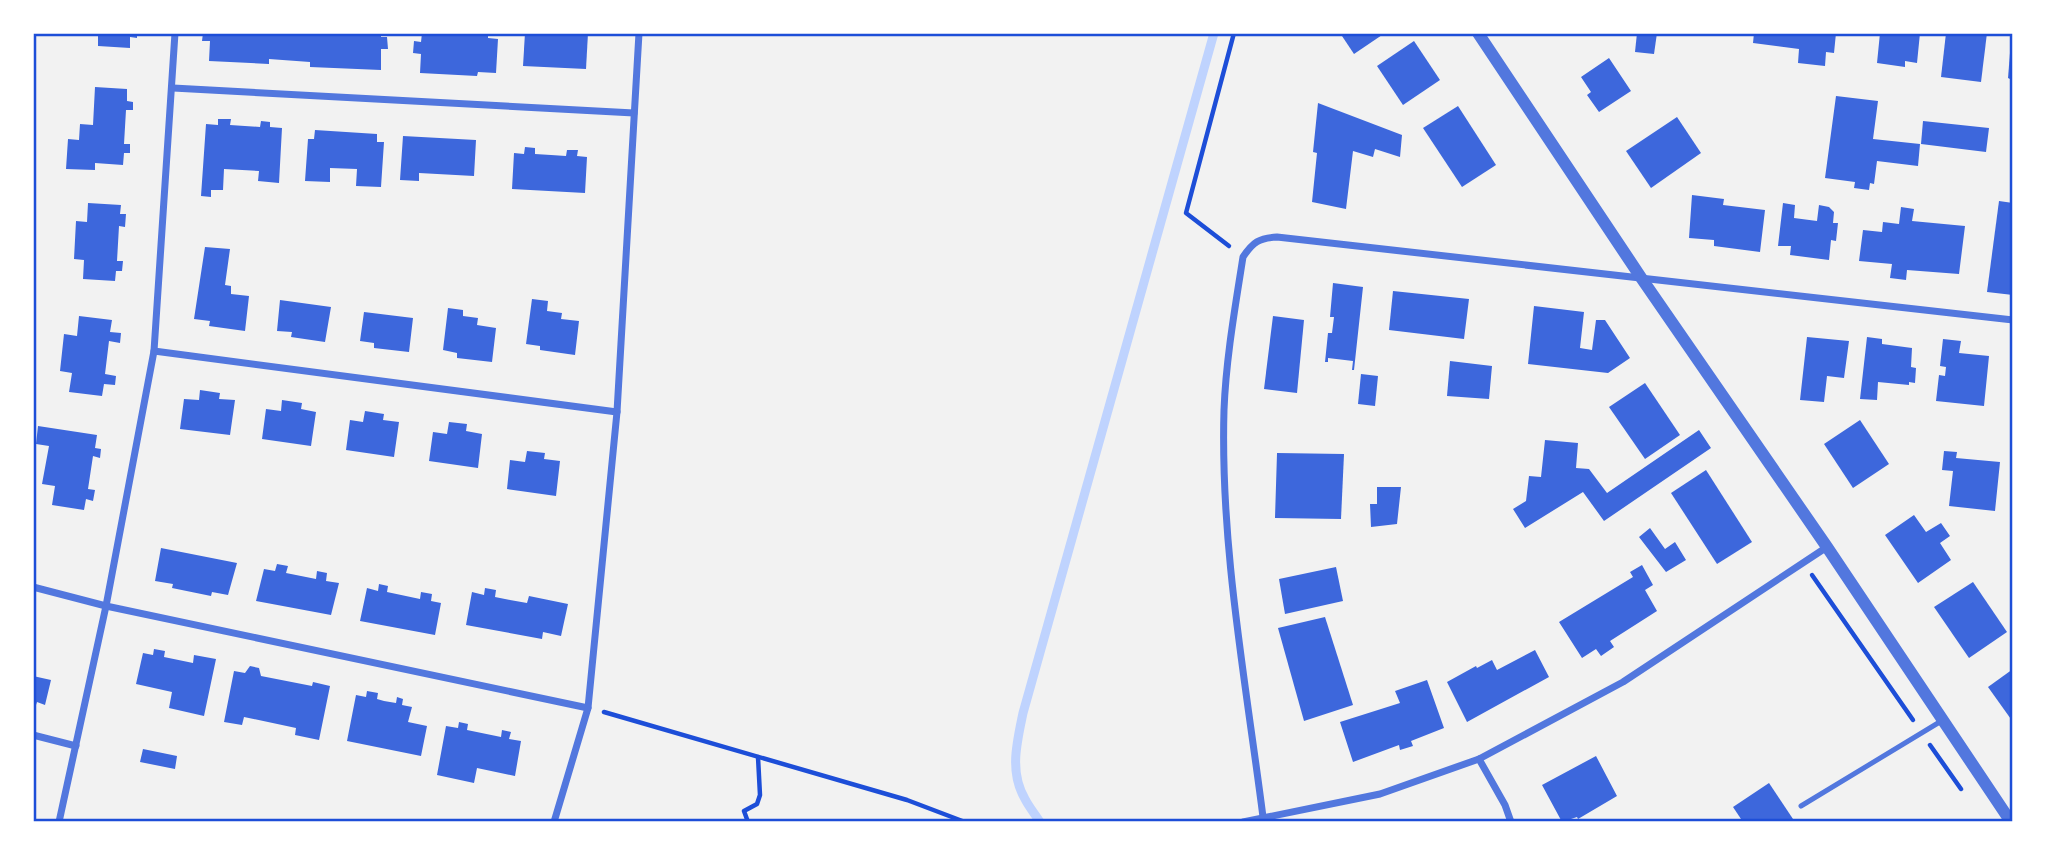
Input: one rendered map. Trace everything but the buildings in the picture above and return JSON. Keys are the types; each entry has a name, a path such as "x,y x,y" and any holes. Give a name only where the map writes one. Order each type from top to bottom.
{"street":[{"path":"59,822 106,606 153,351 175,33"},
{"path":"554,822 588,708 617,412 639,33"},
{"path":"1478,33 2011,822"},
{"path":"173,88 634,113"},
{"path":"1263,817 1232,577 1224,454 1227,367 1243,257 1251,244 1261,238 1277,237 2013,320"},
{"path":"153,351 617,412"},
{"path":"1243,822 1380,794 1479,759 1623,682 1827,547"},
{"path":"33,587 106,606 588,708"},
{"path":"33,735 76,746"},
{"path":"1479,759 1505,805 1511,822"}],"lane":[{"path":"1801,806 1943,720"}],"path":[{"path":"1234,33 1186,214 1243,257"},
{"path":"1804,563 1968,800"},
{"path":"588,708 907,800 965,822"},
{"path":"748,822 744,810 757,804 760,795 758,757"}],"waterway":[{"path":"1040,822 1025,799 1017,778 1016,757 1023,713 1214,33"}]}
